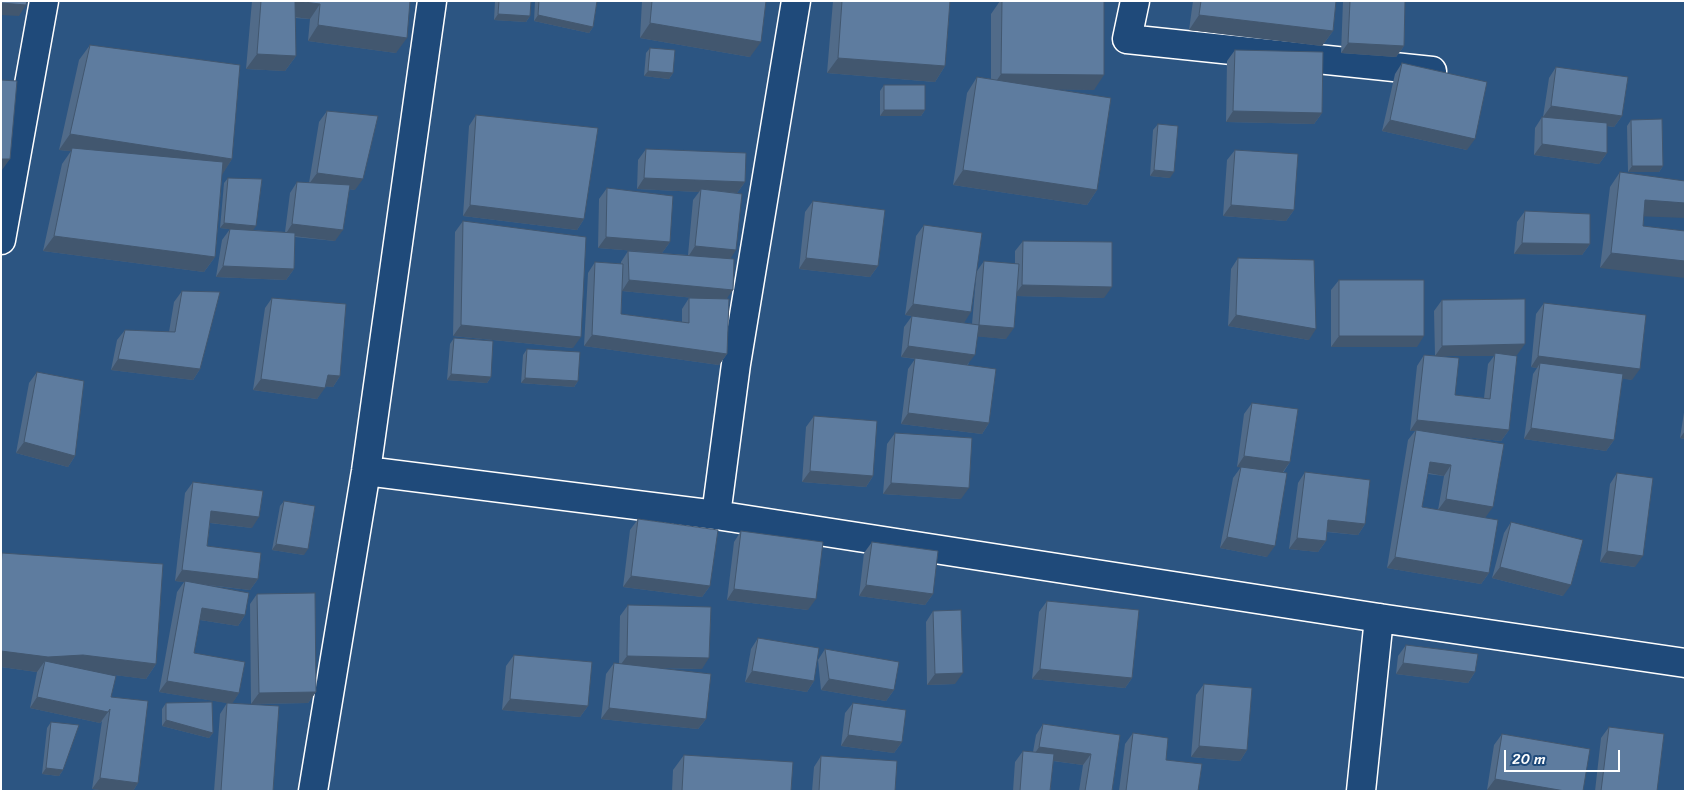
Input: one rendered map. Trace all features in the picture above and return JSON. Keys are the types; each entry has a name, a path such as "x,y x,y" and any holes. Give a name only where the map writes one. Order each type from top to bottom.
{"street":[{"path":"1,240 44,1"},
{"path":"313,791 366,471 432,1"},
{"path":"716,515 736,364 796,1"},
{"path":"1135,1 1127,39 1432,71"},
{"path":"366,471 716,515 1379,618 1685,663"},
{"path":"1361,791 1379,618"}],"building":[{"path":"1,1 27,1 26,5 1,3"},
{"path":"261,1 295,1 296,56 257,54"},
{"path":"296,1 410,1 407,38 318,25 320,4"},
{"path":"499,1 531,1 530,16 498,14"},
{"path":"539,1 597,1 593,27 538,15"},
{"path":"652,1 766,1 761,42 650,23"},
{"path":"842,1 950,1 945,66 838,58"},
{"path":"1002,1 1104,1 1104,75 1001,74"},
{"path":"1201,1 1336,1 1333,31 1199,15"},
{"path":"1350,1 1405,1 1404,46 1348,43"},
{"path":"90,45 240,65 232,159 70,134"},
{"path":"650,48 675,50 673,73 648,71"},
{"path":"1235,50 1323,52 1322,113 1233,111"},
{"path":"1402,63 1487,82 1475,139 1390,120"},
{"path":"1556,67 1628,77 1622,116 1551,106"},
{"path":"977,77 1111,98 1097,190 963,170"},
{"path":"1,80 17,81 10,159 1,159"},
{"path":"884,85 925,85 925,110 884,110"},
{"path":"327,111 378,116 363,179 317,173"},
{"path":"476,115 598,128 584,219 470,205"},
{"path":"1542,117 1607,123 1607,153 1542,144"},
{"path":"1662,119 1663,166 1632,166 1631,120"},
{"path":"1158,124 1178,126 1174,172 1154,170"},
{"path":"72,148 223,162 215,257 54,236"},
{"path":"646,149 746,153 745,182 644,178"},
{"path":"1235,150 1298,154 1294,210 1231,205"},
{"path":"1620,172 1685,181 1685,203 1645,200 1643,226 1685,231 1685,261 1611,253"},
{"path":"228,178 262,179 256,226 224,223"},
{"path":"297,182 350,185 343,230 292,224"},
{"path":"607,188 673,196 670,242 606,237"},
{"path":"701,189 742,194 736,250 695,246"},
{"path":"813,201 885,210 878,266 806,258"},
{"path":"1525,211 1590,214 1590,244 1522,243"},
{"path":"463,221 586,237 581,337 461,325"},
{"path":"924,225 982,233 971,312 913,304"},
{"path":"230,229 295,233 294,269 223,266"},
{"path":"1023,241 1112,242 1112,287 1022,285"},
{"path":"628,251 734,259 733,290 629,280"},
{"path":"1238,258 1314,260 1316,329 1236,315"},
{"path":"984,261 1019,264 1014,328 979,325"},
{"path":"595,262 623,264 621,314 689,323 689,298 729,299 727,354 592,335"},
{"path":"1339,280 1424,280 1424,336 1339,336"},
{"path":"182,291 220,292 200,369 118,359 125,330 175,332"},
{"path":"272,298 346,304 340,376 328,375 325,388 261,379"},
{"path":"1525,299 1525,344 1442,346 1442,300"},
{"path":"1544,303 1646,315 1640,369 1538,356"},
{"path":"912,316 979,325 975,355 908,346"},
{"path":"454,338 493,341 491,377 451,374"},
{"path":"527,349 580,352 578,381 525,378"},
{"path":"1495,353 1517,356 1509,430 1417,420 1424,355 1459,358 1455,395 1490,399"},
{"path":"915,358 996,369 989,423 908,413"},
{"path":"1540,363 1623,374 1614,440 1531,428"},
{"path":"37,372 84,381 75,456 24,442"},
{"path":"1252,403 1298,409 1290,462 1244,456"},
{"path":"814,416 877,421 873,476 810,471"},
{"path":"1416,430 1504,444 1493,507 1446,499 1451,465 1430,462 1422,507 1498,520 1489,573 1395,557"},
{"path":"895,433 972,438 969,488 891,483"},
{"path":"1241,467 1287,473 1275,546 1227,537"},
{"path":"1305,472 1370,480 1365,524 1328,520 1326,541 1297,538"},
{"path":"1617,473 1653,478 1643,556 1607,551"},
{"path":"193,482 263,491 259,517 211,511 207,546 261,553 258,579 182,570"},
{"path":"284,501 315,506 308,549 276,544"},
{"path":"638,519 718,530 710,586 631,576"},
{"path":"1511,522 1583,540 1571,585 1500,567"},
{"path":"741,531 823,542 816,599 734,589"},
{"path":"872,542 938,551 933,594 866,585"},
{"path":"2,553 163,564 156,664 83,655 48,657 1,651"},
{"path":"185,581 249,593 245,615 202,608 194,653 245,662 239,693 167,681"},
{"path":"315,593 316,692 259,693 257,594"},
{"path":"1047,601 1139,610 1132,678 1040,669"},
{"path":"628,605 711,607 709,658 627,656"},
{"path":"961,610 963,673 935,674 933,611"},
{"path":"758,638 819,648 814,681 752,671"},
{"path":"1406,645 1478,654 1475,672 1403,663"},
{"path":"825,649 899,662 894,690 829,679"},
{"path":"514,655 592,662 588,706 510,699"},
{"path":"45,661 116,676 111,697 148,701 138,783 100,778 110,709 108,712 37,697"},
{"path":"614,663 711,674 706,719 609,708"},
{"path":"1204,684 1252,688 1247,750 1199,746"},
{"path":"212,702 213,733 166,720 166,703"},
{"path":"227,703 279,706 273,791 221,791"},
{"path":"853,703 906,710 902,742 848,735"},
{"path":"51,722 79,725 63,770 46,768"},
{"path":"1043,724 1120,735 1112,791 1085,791 1091,754 1039,747"},
{"path":"1609,727 1664,734 1657,791 1601,791"},
{"path":"1133,733 1168,738 1166,760 1202,764 1198,791 1126,791"},
{"path":"1502,734 1590,749 1583,791 1565,791 1495,779"},
{"path":"1023,751 1054,754 1050,791 1020,791"},
{"path":"684,755 793,762 791,791 682,791"},
{"path":"821,756 897,761 895,791 819,791"}]}
